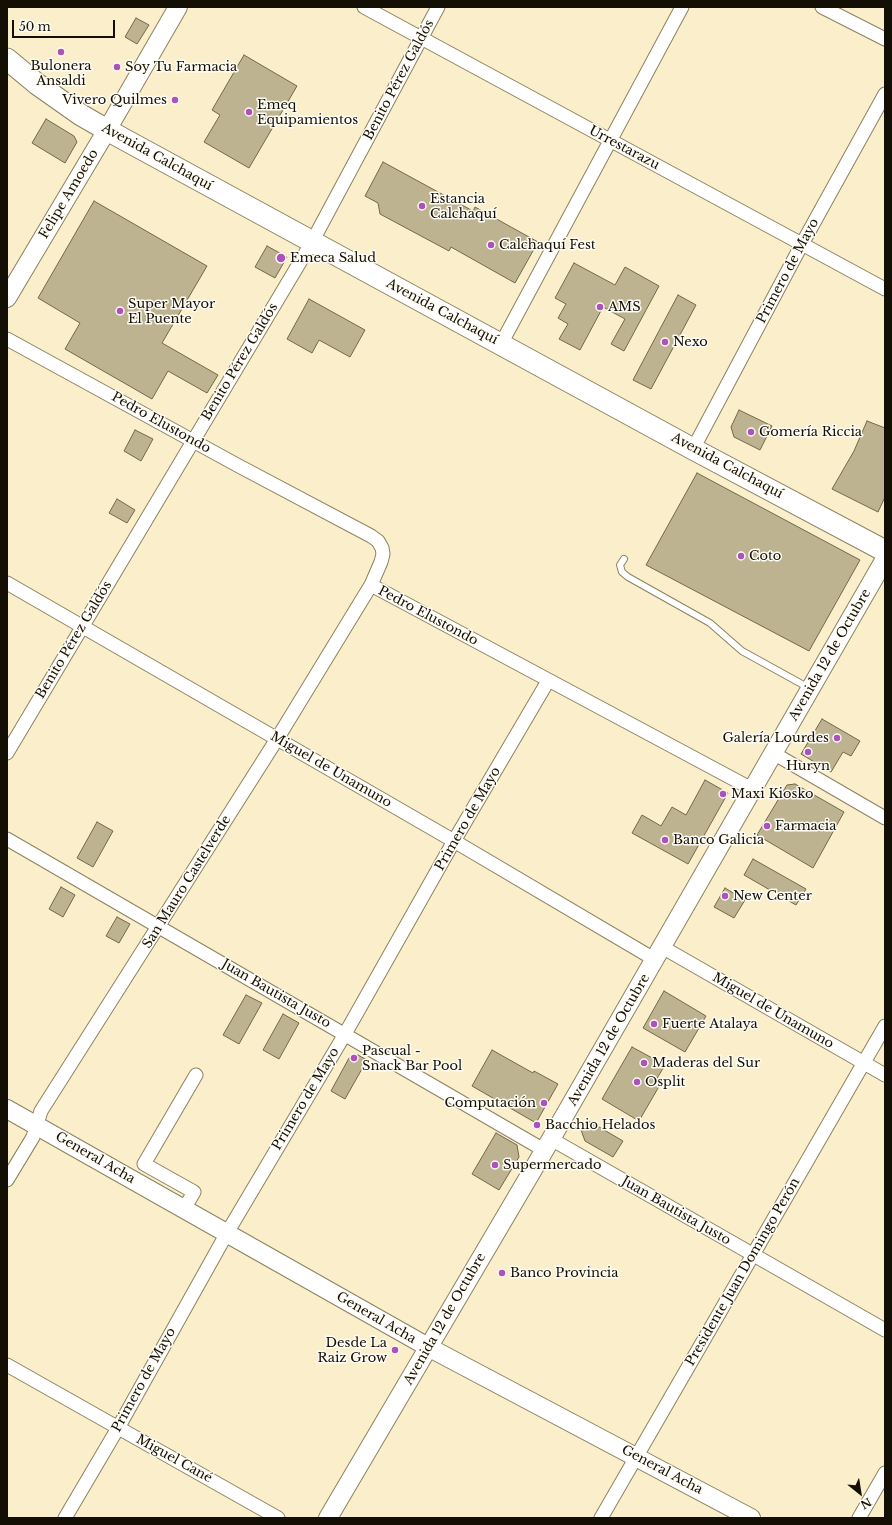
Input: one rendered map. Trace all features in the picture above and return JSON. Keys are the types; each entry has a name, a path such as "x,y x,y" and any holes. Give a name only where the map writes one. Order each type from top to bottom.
{"main road":[{"name":"Felipe Amoedo","path":"7,298 178,7"},
{"name":"Avenida Calchaquí","path":"7,59 37,84 81,115 107,130 693,449 885,551"},
{"name":"Avenida 12 de Octubre","path":"328,1518 548,1145 885,559"},
{"name":"General Acha","path":"7,1108 428,1347 637,1456 751,1518"}],"street":[{"name":"Urrestarazu","path":"364,7 885,289"},
{"name":"Benito Pérez Galdós","path":"7,753 312,242 438,7"},
{"path":"501,344 682,7"},
{"path":"822,7 885,39"},
{"name":"Primero de Mayo","path":"693,449 802,244 885,94"},
{"name":"Pedro Elustondo","path":"7,338 194,442 378,540 383,554 371,585 752,789"},
{"name":"Miguel de Unamuno","path":"7,583 454,841 885,1075"},
{"name":"San Mauro Castelverde","path":"7,1180 33,1137 41,1111 159,928 371,585"},
{"name":"Primero de Mayo","path":"65,1518 118,1428 227,1233 345,1034 454,841 548,681"},
{"path":"773,753 885,818"},
{"name":"Juan Bautista Justo","path":"7,839 345,1034 752,1254 885,1330"},
{"name":"Presidente Juan Domingo Perón","path":"601,1518 752,1254 885,1026"},
{"path":"184,1209 194,1192 144,1164 196,1075"},
{"name":"Miguel Cané","path":"7,1365 278,1518"},
{"path":"859,1518 885,1473"}],"lane":[{"path":"624,559 620,565 622,572 710,623 742,651 810,689"}],"building":[{"path":"136,18 149,25 137,44 125,37"},
{"name":"Emeq Equipamientos","path":"244,55 297,86 249,168 204,142 220,115 212,110"},
{"path":"46,119 74,136 77,142 65,163 32,143"},
{"path":"383,162 473,211 475,207 538,242 515,283 451,247 449,251 380,214 378,203 365,196"},
{"name":"Super Mayor El Puente","path":"94,201 207,266 162,343 218,375 207,393 168,371 152,399 65,349 80,323 38,298"},
{"path":"267,246 287,257 275,278 255,267"},
{"path":"574,263 615,285 625,267 659,286 624,351 611,344 625,319 603,307 580,350 559,339 568,324 558,318 566,304 555,298"},
{"name":"Nexo","path":"678,295 696,305 651,389 633,380"},
{"path":"309,299 365,330 350,357 319,340 312,353 287,339"},
{"name":"Gomería Riccia","path":"739,410 772,426 760,450 734,437 731,427"},
{"path":"867,421 885,428 885,497 878,512 832,489 854,451"},
{"path":"135,430 153,439 141,461 124,451"},
{"name":"Coto","path":"697,473 860,560 809,651 646,565"},
{"path":"117,499 135,510 127,523 109,513"},
{"path":"822,719 860,741 851,756 843,752 831,772 801,754"},
{"path":"705,780 728,793 688,864 632,833 642,815 661,826 672,807 686,815"},
{"path":"795,784 844,812 813,868 757,835 787,785"},
{"path":"97,822 113,831 93,867 77,858"},
{"path":"753,859 806,889 796,905 744,875"},
{"path":"61,887 75,895 63,917 49,909"},
{"path":"725,888 745,900 734,918 714,907"},
{"path":"117,917 130,924 119,943 106,936"},
{"path":"664,991 706,1016 685,1052 643,1028"},
{"path":"246,995 262,1003 239,1044 223,1035"},
{"path":"283,1014 299,1023 279,1059 263,1050"},
{"path":"632,1047 665,1065 656,1080 661,1083 639,1121 602,1099"},
{"path":"492,1050 533,1073 534,1071 558,1084 536,1123 472,1086"},
{"path":"354,1055 358,1055 367,1060 345,1099 331,1091 349,1058"},
{"path":"587,1120 623,1141 613,1157 585,1141 581,1130"},
{"name":"Supermercado","path":"496,1133 517,1145 519,1157 499,1190 472,1174"}],"place":[{"name":"Bulonera Ansaldi","path":"61,52"},
{"name":"Soy Tu Farmacia","path":"117,67"},
{"name":"Vivero Quilmes","path":"175,100"},
{"name":"Emeq Equipamientos","path":"249,112"},
{"name":"Estancia Calchaquí","path":"422,206"},
{"name":"Calchaquí Fest","path":"491,245"},
{"name":"Emeca Salud","path":"281,258"},
{"name":"AMS","path":"600,307"},
{"name":"Super Mayor El Puente","path":"120,311"},
{"name":"Nexo","path":"665,342"},
{"name":"Gomería Riccia","path":"751,432"},
{"name":"Coto","path":"741,556"},
{"name":"Galería Lourdes","path":"837,738"},
{"name":"Huryn","path":"808,752"},
{"name":"Maxi Kiosko","path":"723,794"},
{"name":"Farmacia","path":"767,826"},
{"name":"Banco Galicia","path":"665,840"},
{"name":"New Center","path":"725,896"},
{"name":"Fuerte Atalaya","path":"654,1024"},
{"name":"Pascual - Snack Bar Pool","path":"354,1058"},
{"name":"Maderas del Sur","path":"644,1063"},
{"name":"Osplit","path":"637,1082"},
{"name":"Computación","path":"544,1103"},
{"name":"Bacchio Helados","path":"537,1125"},
{"name":"Supermercado","path":"495,1165"},
{"name":"Banco Provincia","path":"502,1273"},
{"name":"Desde La Raiz Grow","path":"395,1350"}]}
